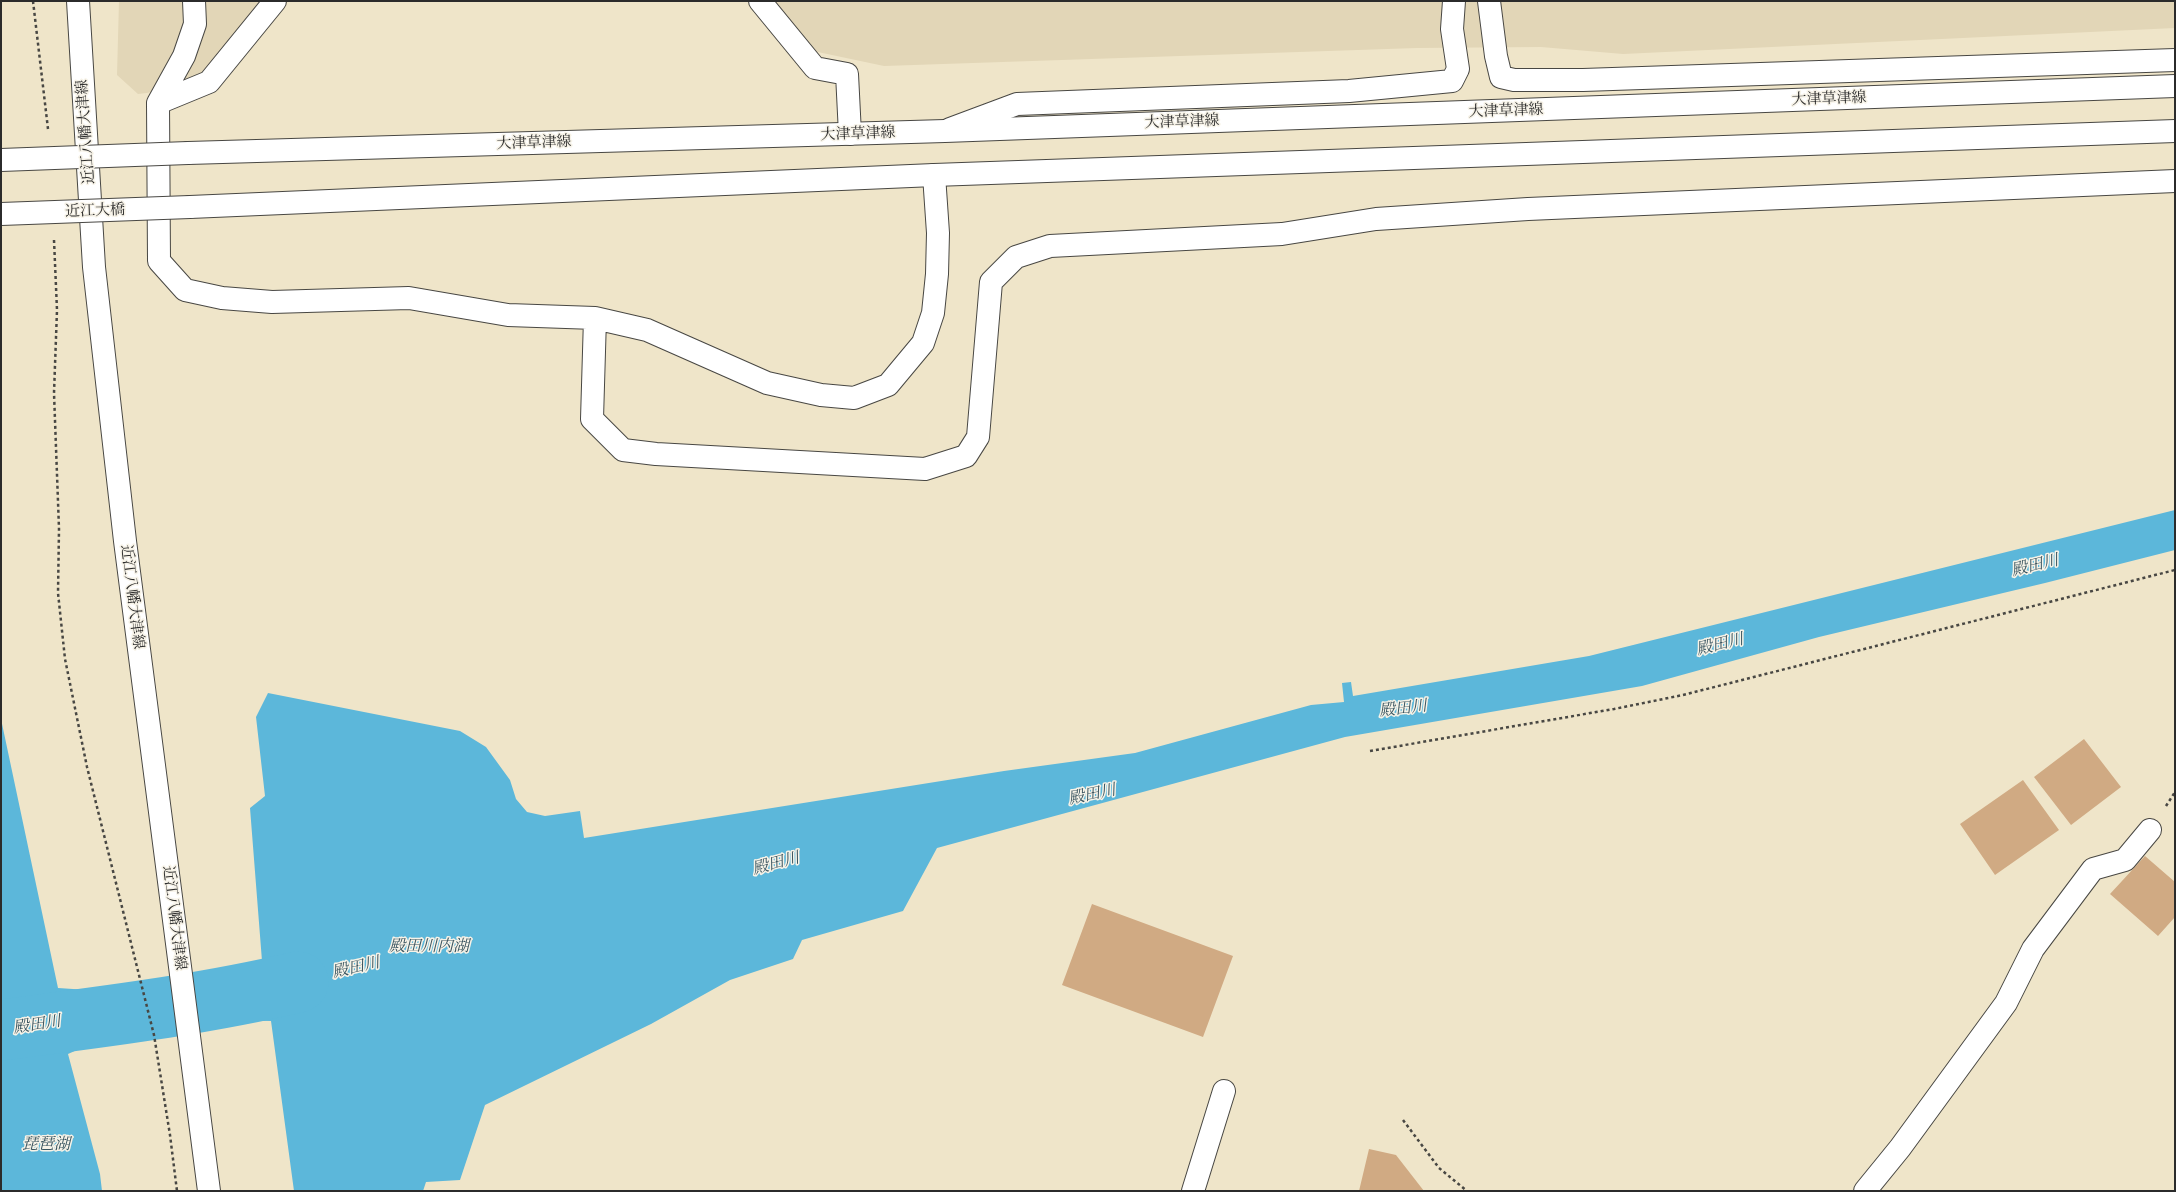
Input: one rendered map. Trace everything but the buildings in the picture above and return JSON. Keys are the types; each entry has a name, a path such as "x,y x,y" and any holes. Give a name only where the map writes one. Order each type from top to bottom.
{"main road":[{"name":"近江八幡大津線","path":"78,1 94,267 127,557 209,1191"},
{"path":"194,1 195,24 184,56 158,103 159,261 185,290 222,298 272,302 409,298 508,315 595,318 647,330 767,383 821,395 854,398 888,385 923,343 933,313 937,274 938,233 934,175 2175,131"},
{"path":"158,103 209,82 275,1"},
{"path":"760,1 815,68 847,74 850,134"},
{"path":"945,131 1017,104 1349,91 1452,81 1458,69 1452,29 1454,1"},
{"path":"1489,1 1496,56 1501,77 1514,80 1583,80 2175,60"},
{"name":"大津草津線","path":"1,160 188,153 945,131 2175,86"},
{"name":"近江大橋","path":"1,214 934,175"},
{"path":"595,318 592,419 623,450 664,455 925,469 966,456 978,437 991,282 1016,257 1050,246 1282,234 1376,219 1521,210 2175,181"},
{"path":"1865,1191 1900,1148 2006,1002 2033,949 2093,869 2125,860 2150,830"},
{"path":"1192,1191 1224,1091"}],"path":[{"path":"33,1 48,135"},
{"path":"54,237 57,310 54,393 59,529 58,593 65,659 87,767 154,1035 170,1135 177,1191"},
{"path":"1370,751 1614,709 1683,695 2175,570"},
{"path":"1403,1120 1439,1168 1467,1191"}],"shaded area":[{"path":"119,1 273,1 205,86 138,94 117,75"},
{"path":"769,1 2175,1 2175,28 1623,54 1541,47 1417,48 884,66 813,51"}],"water":[{"name":"殿田川内湖","path":"2175,510 2175,550 1819,637 1642,686 1345,737 937,848 903,911 802,940 793,959 730,980 651,1024 485,1105 460,1180 426,1182 423,1191 294,1191 271,1021 217,1020 213,978 262,961 250,808 265,796 256,717 268,693 460,731 486,747 510,780 516,799 527,812 545,816 580,811 584,838 1004,771 1135,753 1311,705 1344,702 1342,683 1351,682 1353,696 1589,656"},
{"name":"琵琶湖","path":"1,719 58,988 103,991 106,1037 68,1054 100,1174 102,1191 1,1191"}],"waterway":[{"name":"殿田川","path":"1,1030 188,1004 298,982"}]}
